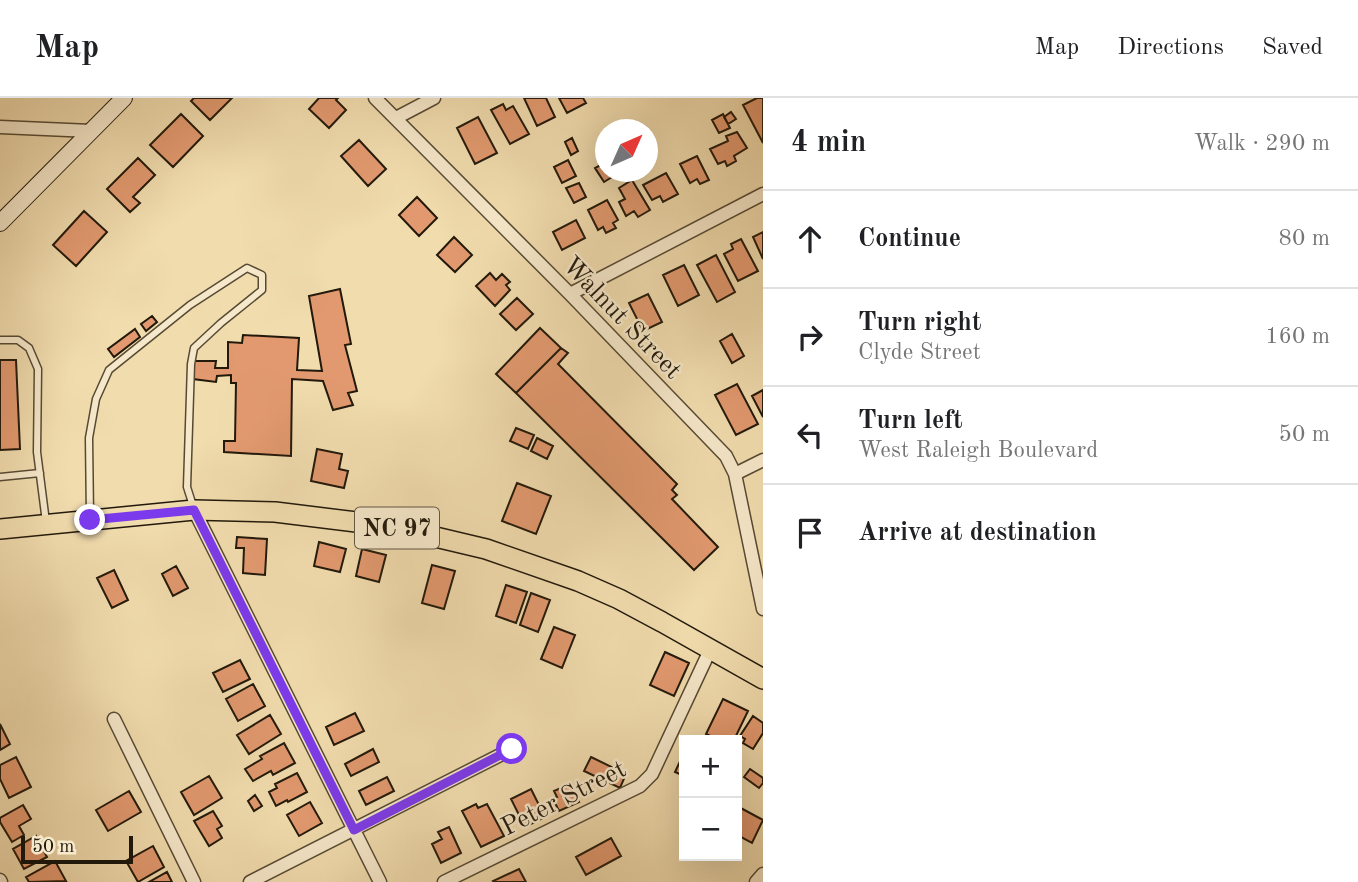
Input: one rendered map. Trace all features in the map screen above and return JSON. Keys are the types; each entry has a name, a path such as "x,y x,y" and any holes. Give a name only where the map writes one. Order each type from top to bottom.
{"main road":[{"name":"NC 97","path":"0,529 194,510 275,512 389,526 486,549 578,581 619,599 763,679"}],"street":[{"path":"0,223 124,98"},
{"name":"Walnut Street","path":"375,98 726,456 735,474 763,609"},
{"path":"396,118 434,98"},
{"path":"0,127 91,131"},
{"path":"570,294 763,194"},
{"path":"735,474 763,460"},
{"path":"194,510 380,882"},
{"name":"Peter Street","path":"444,882 639,786 652,774 711,648"},
{"path":"114,719 194,882"},
{"path":"250,882 512,749"},
{"path":"756,882 763,874"}],"lane":[{"path":"90,520 89,438 96,399 109,370 190,305 247,268 262,275 262,290 194,348 190,376 187,487 194,510"},
{"path":"0,340 18,340 29,348 38,369 37,426 46,525"},
{"path":"0,477 40,473"}],"building":[{"path":"194,98 232,98 210,120 191,101"},
{"path":"319,98 338,98 336,100 346,110 329,128 309,109"},
{"path":"524,98 546,98 555,117 537,126"},
{"path":"559,98 583,98 586,103 567,113"},
{"path":"763,98 763,143 743,105"},
{"path":"503,104 506,110 513,106 529,134 510,144 491,110"},
{"path":"731,112 736,119 728,124 724,117"},
{"path":"181,114 203,136 173,167 150,145"},
{"path":"723,114 730,128 719,133 712,120"},
{"path":"478,117 497,153 475,164 457,128"},
{"path":"737,132 747,148 734,156 736,161 727,166 725,161 718,164 710,149 728,141 726,136"},
{"path":"572,138 578,151 571,155 565,142"},
{"path":"359,140 386,169 368,186 341,156"},
{"path":"697,156 709,180 700,184 697,179 690,183 680,164"},
{"path":"138,158 155,175 133,197 140,203 130,212 107,189"},
{"path":"568,160 576,176 562,183 554,167"},
{"path":"666,173 678,194 663,202 660,196 652,200 643,185 658,182 658,177"},
{"path":"633,182 650,210 638,217 634,211 626,216 619,202 625,199 619,188"},
{"path":"579,183 586,197 574,203 566,188"},
{"path":"417,197 437,218 419,236 399,215"},
{"path":"607,200 618,220 613,223 616,228 606,233 603,227 598,230 588,210"},
{"path":"84,211 107,232 76,266 53,245"},
{"path":"576,220 585,238 562,250 553,232"},
{"path":"763,232 763,259 753,237"},
{"path":"454,237 472,255 455,272 437,255"},
{"path":"741,239 758,271 738,281 724,254 733,249 731,244"},
{"path":"716,255 735,292 717,302 697,265"},
{"path":"684,265 699,295 678,306 663,275"},
{"path":"490,273 496,280 502,274 510,282 506,285 510,290 495,306 476,286"},
{"path":"340,289 351,344 345,345 357,391 348,393 353,405 333,410 323,381 292,379 291,456 224,452 224,441 235,441 236,383 231,383 231,375 217,376 216,382 193,379 193,361 216,361 215,368 228,368 228,342 242,343 243,335 299,338 297,370 322,371 309,296"},
{"path":"648,294 662,322 643,331 629,303"},
{"path":"517,298 533,314 516,330 500,314"},
{"path":"152,316 157,322 146,331 141,324"},
{"path":"540,328 561,348 516,393 496,374"},
{"path":"135,329 140,337 114,357 108,349"},
{"path":"732,334 744,356 732,363 720,341"},
{"path":"561,348 568,353 558,364 677,484 672,490 677,495 672,499 718,547 694,570 516,393"},
{"path":"0,360 16,360 20,449 0,450"},
{"path":"737,384 758,424 736,435 715,395"},
{"path":"763,390 763,417 752,396"},
{"path":"516,428 534,435 528,449 510,441"},
{"path":"537,438 553,446 547,459 531,451"},
{"path":"317,449 342,454 339,469 348,471 344,488 311,481"},
{"path":"517,483 551,496 536,534 502,521"},
{"path":"237,537 267,539 265,575 243,573 244,548 236,548"},
{"path":"319,542 346,549 340,572 314,566"},
{"path":"362,549 386,555 379,582 356,576"},
{"path":"432,565 455,571 444,609 422,603"},
{"path":"176,566 188,588 173,596 162,574"},
{"path":"114,570 128,600 112,608 97,578"},
{"path":"506,585 527,592 516,623 496,616"},
{"path":"531,593 550,600 538,632 520,625"},
{"path":"554,627 575,635 562,668 541,659"},
{"path":"665,652 689,663 674,696 650,685"},
{"path":"240,660 250,679 223,692 213,673"},
{"path":"253,684 265,706 238,721 226,699"},
{"path":"723,699 748,711 736,735 706,734"},
{"path":"355,713 364,731 334,745 326,727"},
{"path":"270,715 281,734 249,754 237,735"},
{"path":"753,716 763,723 763,733 753,749 743,743 745,739 741,735"},
{"path":"0,724 10,744 0,750"},
{"path":"284,743 295,763 273,775 271,771 253,781 245,769 262,759 260,756"},
{"path":"373,749 379,762 351,776 345,764"},
{"path":"16,757 31,787 9,798 0,779 0,765"},
{"path":"591,757 626,774 620,788 584,771"},
{"path":"750,769 763,778 759,788 744,777"},
{"path":"297,773 307,792 276,806 269,792 277,788 275,784"},
{"path":"209,776 222,798 194,815 181,792"},
{"path":"387,777 394,791 366,805 359,791"},
{"path":"570,784 579,802 559,811 553,799 557,797 554,791"},
{"path":"531,789 545,817 525,827 511,799"},
{"path":"129,791 141,812 108,831 96,810"},
{"path":"255,795 262,806 254,811 248,801"},
{"path":"310,802 322,823 299,836 287,815"},
{"path":"476,804 478,808 487,804 504,836 481,847 462,811"},
{"path":"23,805 31,819 19,826 24,835 12,842 0,818"},
{"path":"742,809 763,820 752,843 742,838"},
{"path":"213,811 222,826 217,829 222,838 209,846 194,821"},
{"path":"449,827 461,853 441,863 432,844 442,839 438,832"},
{"path":"36,836 47,857 24,869 13,849"},
{"path":"611,838 621,856 586,875 576,857"},
{"path":"153,846 164,867 138,882 126,861"},
{"path":"55,861 66,881 29,882 26,877"},
{"path":"519,869 526,882 493,881"},
{"path":"167,872 172,882 149,882"}],"route":[{"path":"90,520 194,510 354,830 512,749"}]}
